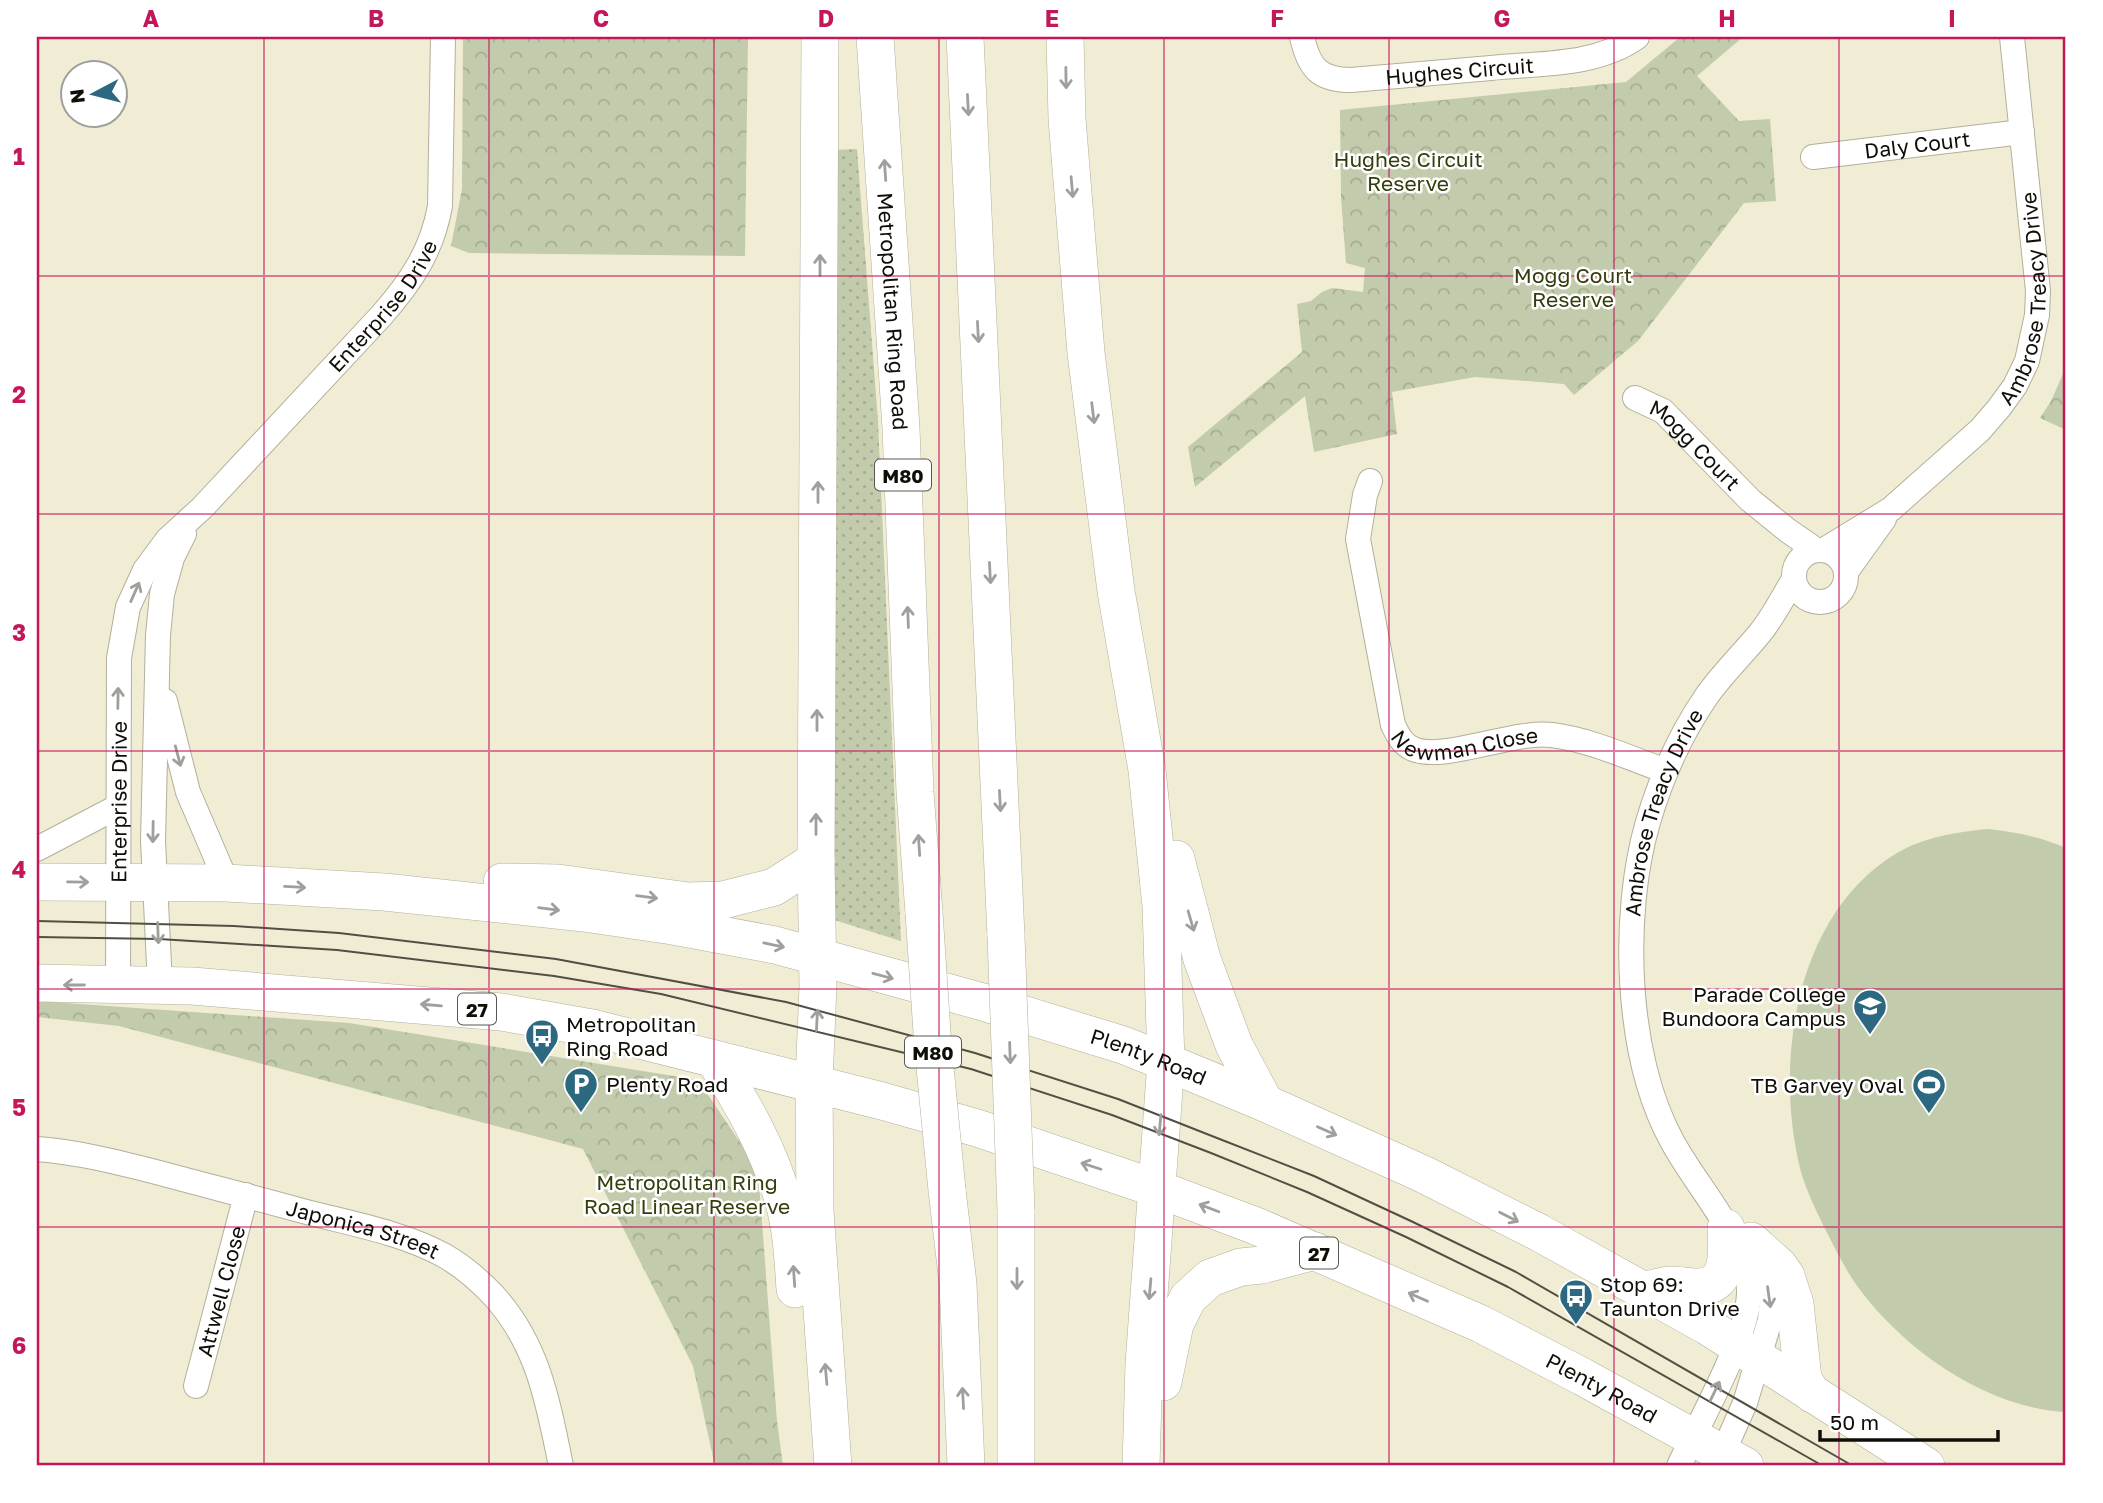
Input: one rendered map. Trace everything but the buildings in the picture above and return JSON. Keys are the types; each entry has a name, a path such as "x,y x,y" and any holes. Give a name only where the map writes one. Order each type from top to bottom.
{"highway":[{"path":"820,37 815,1210 833,1466"},
{"name":"Metropolitan Ring Road","path":"875,37 901,428 915,792 933,1047 958,1284 966,1466"},
{"path":"965,37 1016,1210 1016,1466"},
{"path":"1065,37 1067,119 1086,353 1116,591 1147,770 1161,906 1166,1062 1144,1364 1141,1466"},
{"path":"1116,591 1185,897 1202,959 1234,1045 1265,1102"},
{"path":"384,892 493,882 558,883 688,901 723,900 774,887 816,860"},
{"name":"Plenty Road","path":"37,882 227,883 384,892 495,902 661,924 775,945 817,939 983,1002 1123,1045 1265,1102 1423,1174 1538,1232 1643,1290 1747,1352 1926,1466"},
{"name":"Plenty Road","path":"37,983 160,985 335,996 501,1012 592,1028 714,1059 814,1099 977,1128 1155,1205 1315,1251 1481,1324 1711,1458"},
{"path":"714,1059 759,1135 785,1204 792,1249 810,1466"},
{"path":"1643,1290 1667,1285 1700,1288 1718,1280 1725,1269 1727,1255 1739,1234 1779,1266 1786,1276 1795,1304 1803,1379 1812,1394"},
{"path":"1150,1466 1156,1445 1162,1388 1175,1324 1188,1298 1210,1278 1241,1267 1262,1265 1315,1251"}],"street":[{"name":"Enterprise Drive","path":"160,985 117,807 119,658 128,607 145,570 168,539 192,518 401,293 423,260 437,225 440,206 443,37"},
{"name":"Hughes Circuit","path":"1302,37 1311,63 1320,74 1332,80 1351,80 1596,56 1613,51 1637,37"},
{"name":"Ambrose Treacy Drive","path":"1820,550 1891,509 1980,430 2015,386 2027,361 2037,315 2038,291 2012,37"},
{"name":"Daly Court","path":"1813,157 2022,132"},
{"name":"Mogg Court","path":"1634,398 1663,411 1750,500 1787,530 1820,550"},
{"name":"Newman Close","path":"1370,481 1358,539 1393,725 1405,744 1415,750 1437,752 1549,734 1587,743 1666,771"},
{"name":"Mogg Court","path":"1750,500 1794,575"},
{"name":"Ambrose Treacy Drive","path":"1846,572 1891,509"},
{"name":"Enterprise Drive","path":"118,984 136,882 162,594 172,558 192,518"},
{"path":"1820,550 1839,558 1846,572 1843,588 1838,595 1832,600 1816,602 1801,595 1794,575 1802,557 1820,550"},
{"name":"Ambrose Treacy Drive","path":"1711,1458 1745,1403 1745,1317 1749,1289 1739,1234 1671,1139 1644,1072 1632,964 1634,893 1648,821 1666,771 1685,731 1723,673 1761,632 1794,575"},
{"name":"Ambrose Treacy Drive","path":"1761,632 1816,602"},
{"path":"156,666 188,792 227,883"},
{"path":"37,849 117,807"},
{"name":"Japonica Street","path":"37,1149 95,1157 246,1195 421,1245 445,1256 469,1272 495,1298 520,1331 534,1356 561,1466"},
{"name":"Attwell Close","path":"196,1386 246,1195"},
{"name":"Ambrose Treacy Drive","path":"1711,1458 1747,1352"}],"green space":[{"path":"463,37 748,37 745,256 469,253 451,246 462,189"},
{"path":"1680,37 1743,37 1697,76 1739,121 1770,119 1776,201 1744,203 1638,341 1574,395 1564,384 1475,377 1392,392 1397,434 1314,452 1305,396 1195,487 1188,447 1302,352 1297,304 1311,301 1332,288 1363,292 1365,268 1346,263 1341,198 1340,110 1626,82"},
{"path":"857,149 878,421 901,941 831,919 833,150"},
{"path":"2066,367 2066,430 2040,418"},
{"name":"TB Garvey Oval","path":"1988,829 2028,836 2066,848 2066,1412 2036,1408 1976,1387 1921,1351 1874,1307 1846,1269 1814,1205 1800,1168 1793,1126 1790,1082 1792,1037 1800,993 1815,951 1835,913 1862,880 1897,853 1941,836"},
{"name":"Metropolitan Ring Road Linear Reserve","path":"37,1001 349,1023 698,1080 758,1169 777,1421 783,1466 715,1466 693,1366 583,1149 119,1026 37,1017"}],"tram line":[{"path":"37,921 234,926 339,933 556,959 786,1002 975,1053 1118,1099 1314,1176 1413,1222 1516,1272 1853,1466"},
{"path":"37,937 159,939 337,950 554,976 661,994 971,1069 1112,1115 1211,1153 1307,1192 1406,1237 1508,1287 1823,1466"}],"place":[{"name":"Parade College Bundoora Campus","path":"1870,1036"},
{"name":"Metropolitan Ring Road","path":"542,1066"},
{"name":"Plenty Road","path":"581,1114"},
{"name":"TB Garvey Oval","path":"1929,1115"},
{"name":"Stop 69: Taunton Drive","path":"1576,1326"}],"park label":[{"name":"Hughes Circuit Reserve","path":"1408,171"},
{"name":"Mogg Court Reserve","path":"1573,287"}]}
